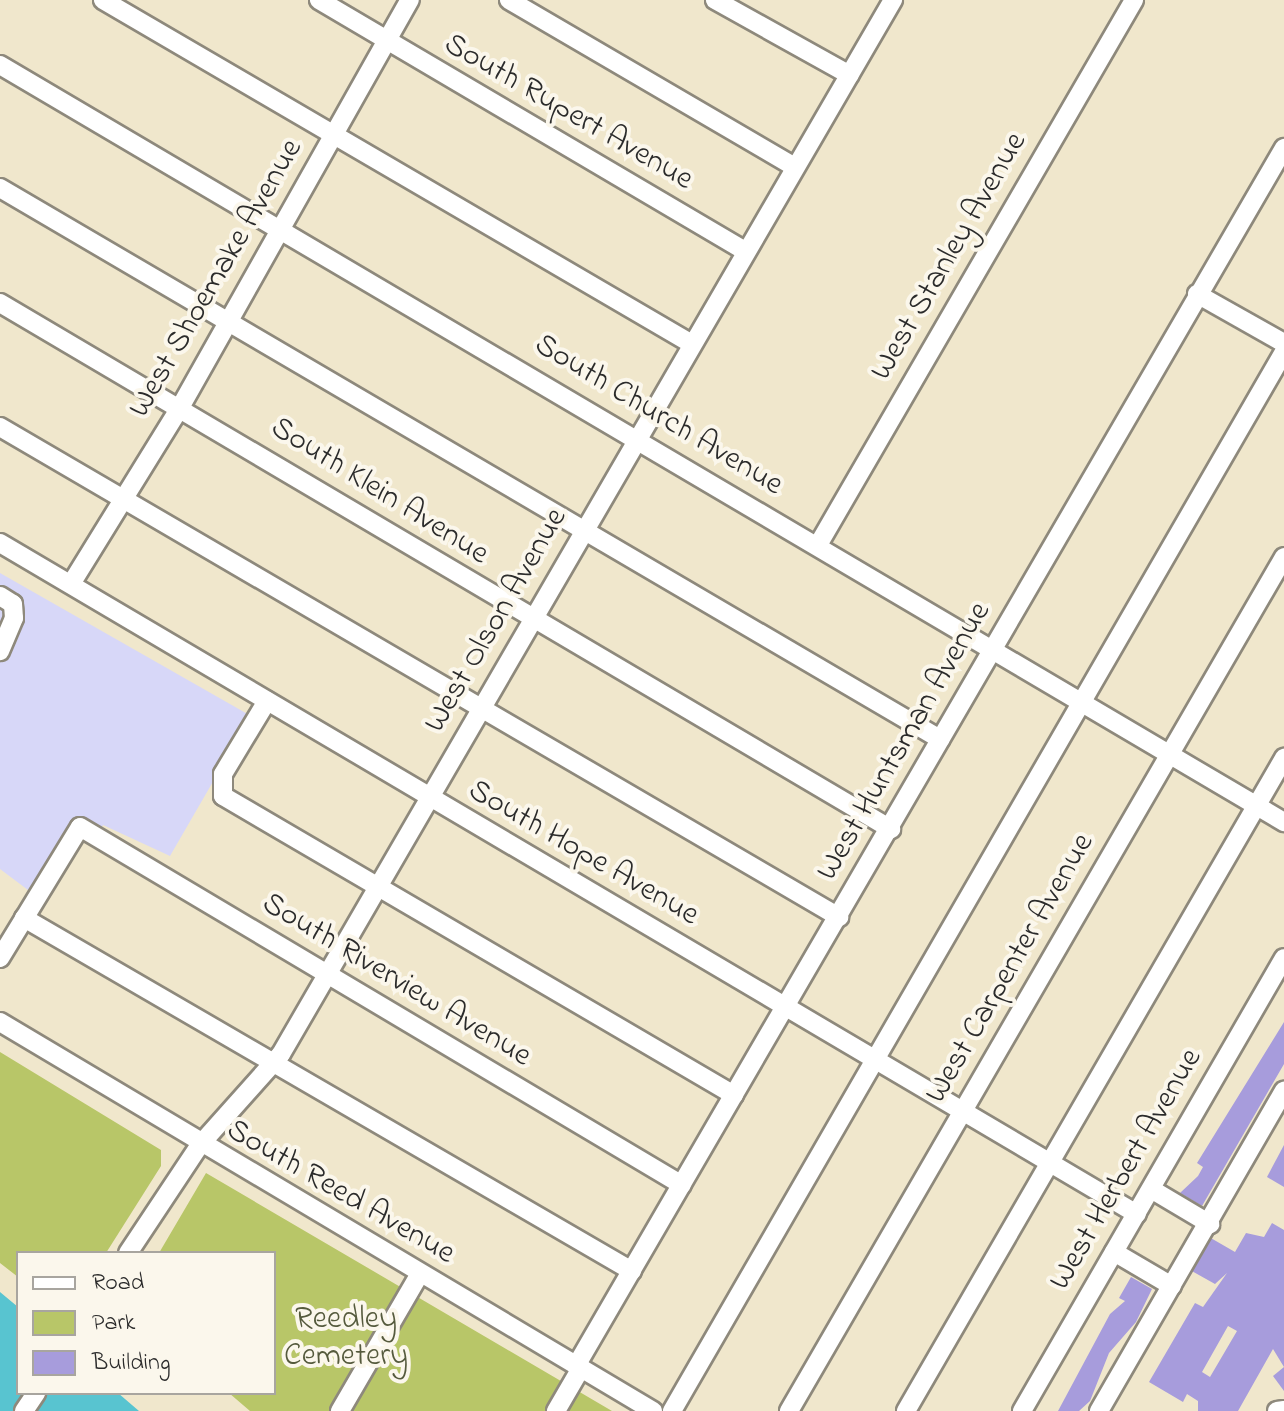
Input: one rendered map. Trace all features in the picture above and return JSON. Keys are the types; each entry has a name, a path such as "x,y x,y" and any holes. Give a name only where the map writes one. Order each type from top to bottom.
{"street":[{"path":"103,0 332,137 692,344"},
{"name":"South Rupert Avenue","path":"319,0 745,251"},
{"name":"West Shoemake Avenue","path":"71,584 182,404 410,0"},
{"path":"509,0 795,167"},
{"path":"715,0 850,75"},
{"name":"West Olson Avenue","path":"129,1251 199,1146 274,1064 893,0"},
{"name":"West Stanley Avenue","path":"818,545 1134,0"},
{"name":"South Church Avenue","path":"0,65 281,226 1284,822"},
{"name":"West Huntsman Avenue","path":"556,1411 632,1271 1284,148"},
{"path":"0,188 226,326 940,739"},
{"path":"1197,294 1284,343"},
{"name":"South Klein Avenue","path":"0,303 182,404 531,622 891,829"},
{"path":"672,1411 1284,352"},
{"path":"0,427 839,917"},
{"name":"South Hope Avenue","path":"0,543 429,799 1137,1214"},
{"name":"West Carpenter Avenue","path":"789,1411 1284,557"},
{"path":"0,596 13,604 14,618 1,649"},
{"path":"267,701 223,774 223,796 734,1095"},
{"path":"906,1411 1284,758"},
{"name":"South Riverview Avenue","path":"24,918 80,827 682,1185"},
{"path":"0,958 24,918 632,1271"},
{"name":"West Herbert Avenue","path":"1022,1411 1284,958"},
{"name":"South Reed Avenue","path":"0,1022 199,1146 653,1411"},
{"path":"1099,1411 1210,1224 1284,1091"},
{"path":"1151,1189 1210,1224"},
{"path":"1114,1252 1172,1286"},
{"path":"340,1411 419,1275"},
{"path":"1277,1411 1284,1410"}],"shaded area":[{"path":"0,573 251,716 170,856 103,825 93,841 80,834 40,899 0,869"}],"green space":[{"path":"0,1052 161,1150 161,1166 107,1251 16,1251 16,1275 0,1263"},
{"name":"Reedley Cemetery","path":"206,1173 612,1411 250,1411 231,1395 276,1395 276,1251 160,1251"}],"water":[{"path":"0,1292 16,1305 16,1395 120,1395 139,1411 0,1411"}],"building":[{"path":"1284,1022 1284,1064 1202,1206 1180,1193 1198,1176 1203,1167 1197,1163"},
{"path":"1284,1145 1284,1187 1267,1177"},
{"path":"1272,1223 1284,1230 1284,1367 1273,1349 1238,1411 1198,1411 1198,1401 1187,1394 1183,1402 1149,1382 1195,1303 1203,1307 1227,1273 1215,1284 1190,1270 1209,1237 1235,1252 1246,1233 1264,1237","holes":["1228,1326 1237,1331 1210,1377 1202,1372"]},
{"path":"1131,1277 1152,1289 1136,1322 1109,1353 1090,1401 1079,1411 1058,1411 1110,1314 1125,1301 1119,1298"},
{"path":"1284,1367 1284,1391 1273,1376"}]}
